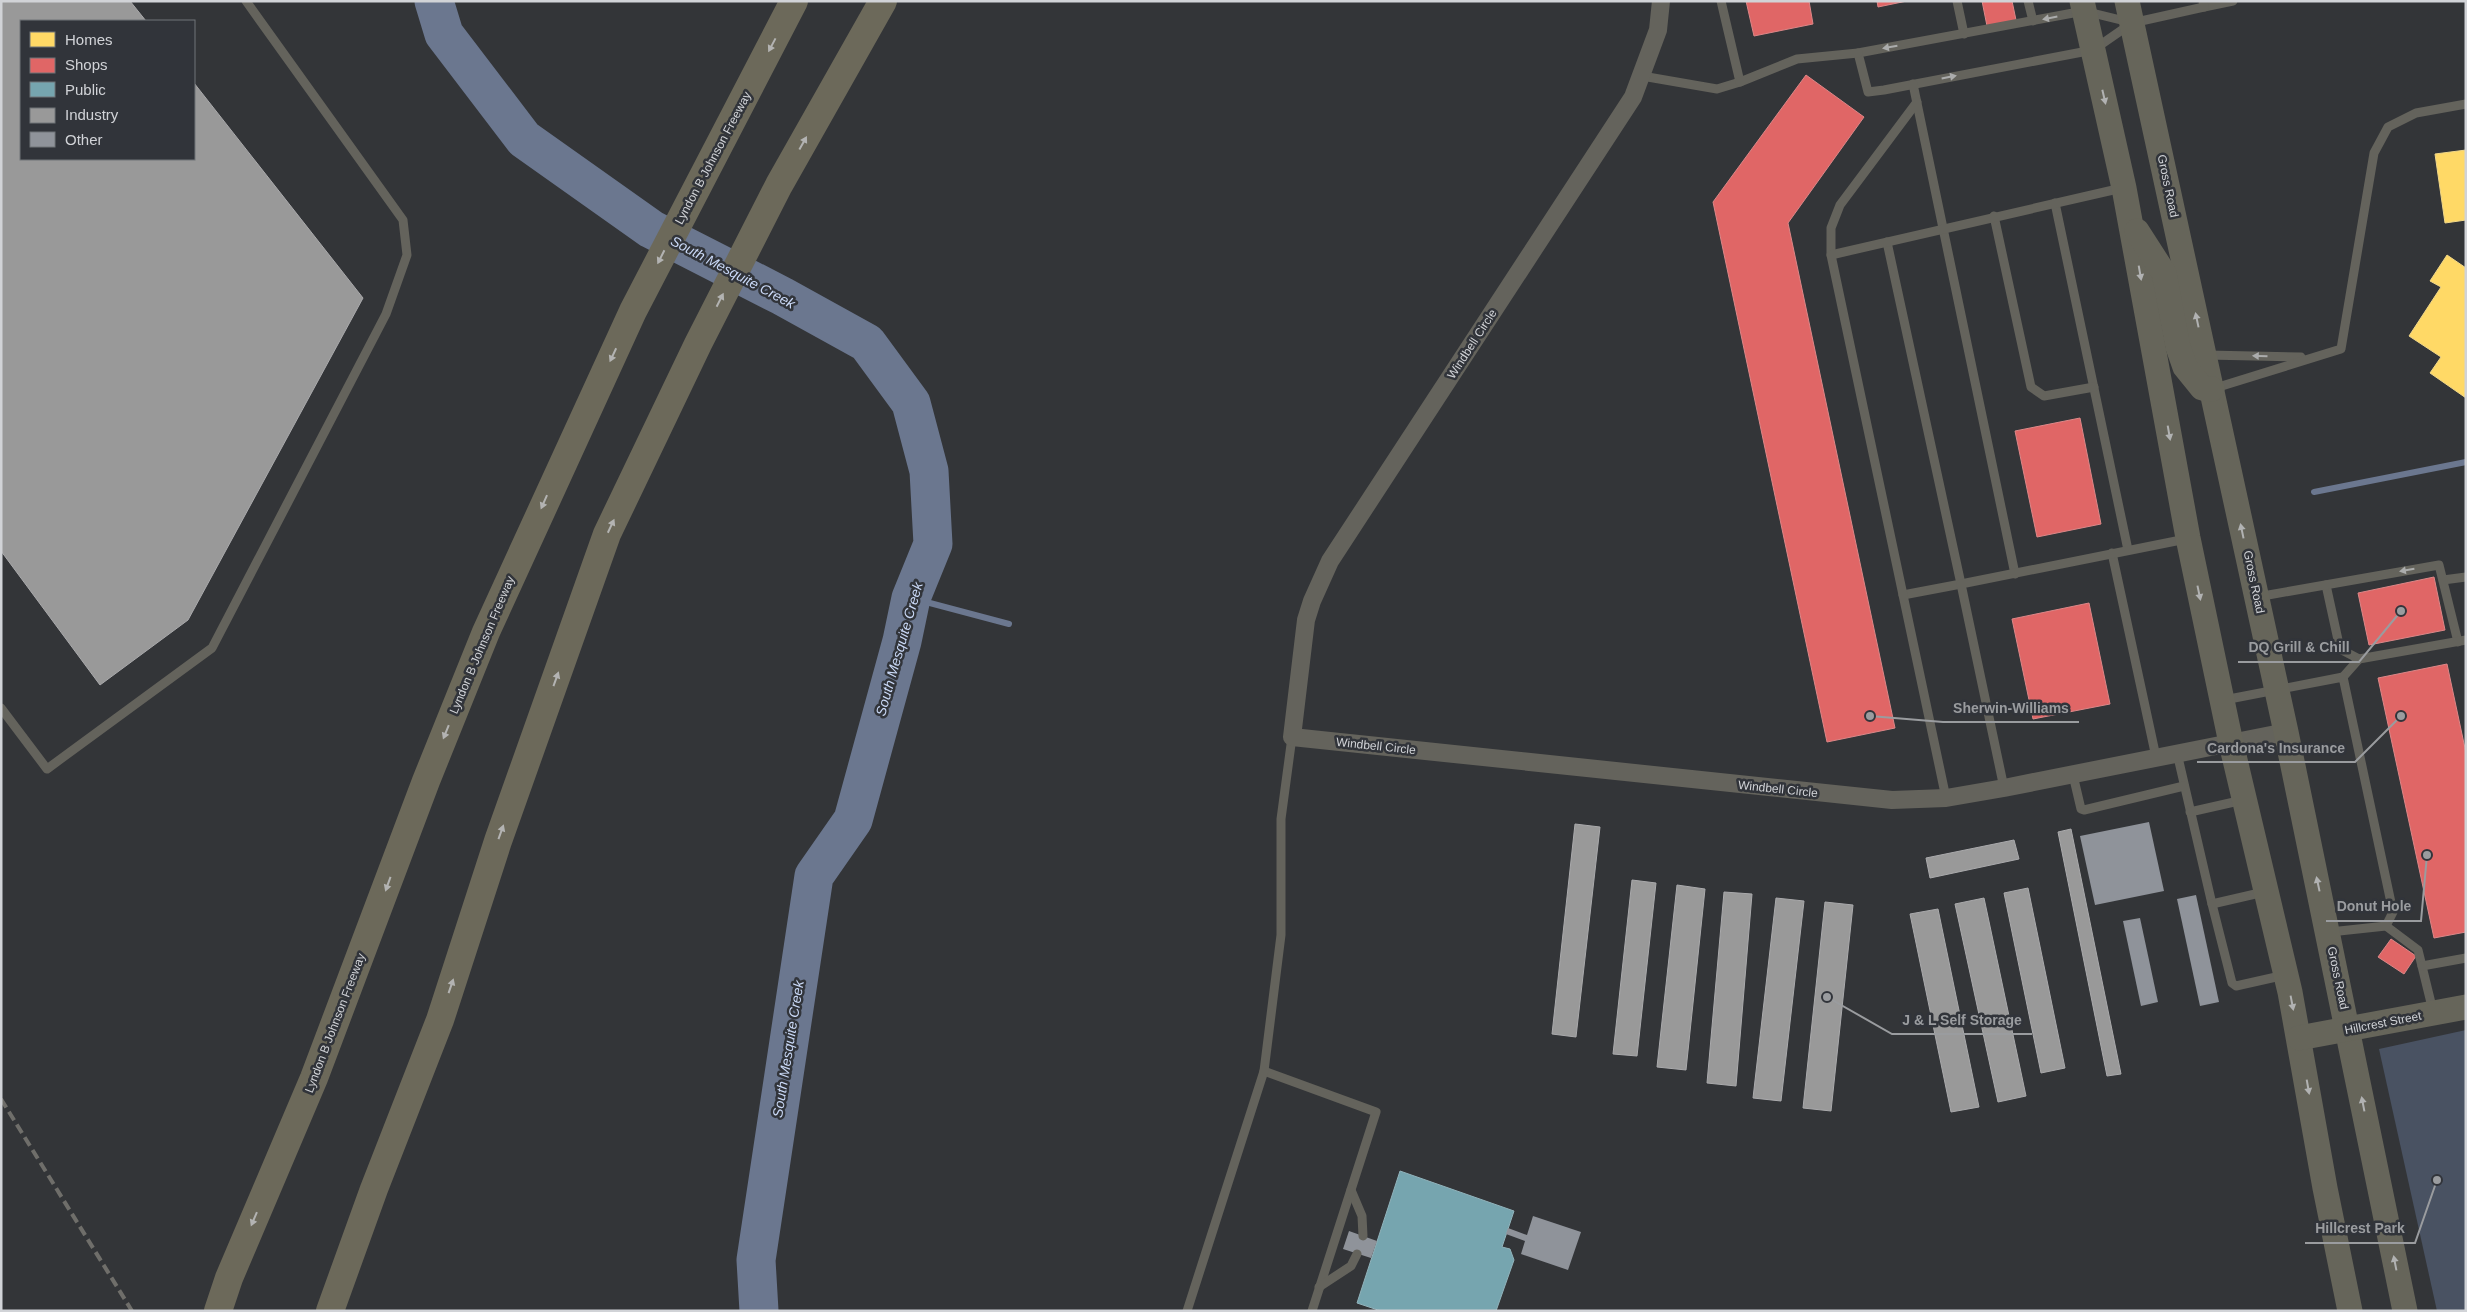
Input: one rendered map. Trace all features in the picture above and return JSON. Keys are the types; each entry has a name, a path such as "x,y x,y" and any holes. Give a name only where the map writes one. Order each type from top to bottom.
{"highway":[{"name":"Lyndon B Johnson Freeway","path":"218,1311 229,1278 314,1078 426,781 486,632 633,311 794,1"},
{"path":"347,1311 498,841 608,534 698,344 779,185 883,1"},
{"path":"330,1311 374,1189 440,1020"},
{"path":"213,1311 229,1278"}],"main road":[{"path":"2083,6 2124,188 2188,538 2222,701 2300,1038 2325,1188 2350,1311"},
{"name":"Gross Road","path":"2129,12 2286,732 2405,1311"},
{"path":"2131,223 2164,273 2178,347 2185,367 2202,388 2212,389"},
{"name":"Hillcrest Street","path":"2300,1038 2348,1031 2466,1006"}],"street":[{"name":"Windbell Circle","path":"1662,1 1658,30 1642,76 1618,121 1330,562 1312,601 1306,620 1292,737 1892,800 1946,798 2004,788 2286,732"}],"lane":[{"path":"1,708 47,769 212,648 386,314 407,255 404,220 246,1"},
{"path":"1721,1 1740,82"},
{"path":"1957,1 1964,34"},
{"path":"2028,1 2033,21"},
{"path":"1642,76 1717,89 1740,82 1797,59 1858,53 1964,34 2033,21 2083,6 2129,12 2233,1"},
{"path":"1858,53 1868,92 2093,50 2129,12"},
{"path":"1913,84 2015,574"},
{"path":"1917,102 1840,205 1831,228 1831,255 1946,798"},
{"path":"2212,389 2309,357 2341,349 2374,153 2388,127 2416,113 2466,104"},
{"path":"1831,255 2055,202 2124,188"},
{"path":"2055,202 2128,550"},
{"path":"1994,216 2031,387 2044,396 2094,386"},
{"path":"1887,242 1962,584 2004,788"},
{"path":"2204,354 2309,357"},
{"path":"1904,595 2188,538"},
{"path":"2112,553 2156,757"},
{"path":"2222,701 2343,676 2359,659 2462,641 2439,565 2257,597"},
{"path":"2443,580 2466,577"},
{"path":"2326,585 2340,649 2359,659"},
{"path":"2343,676 2393,912 2386,926"},
{"path":"1187,1311 1264,1072 1281,934 1281,818 1292,737"},
{"path":"2177,753 2232,983 2236,986 2286,975"},
{"path":"2073,775 2081,808 2084,810 2184,786"},
{"path":"2190,812 2245,800"},
{"path":"2212,904 2266,892"},
{"path":"2328,932 2386,926 2418,950 2434,1013"},
{"path":"2422,966 2466,958"},
{"path":"1264,1072 1376,1112 1312,1311"},
{"path":"1351,1190 1362,1216 1363,1236"},
{"path":"1319,1287 1351,1266 1357,1254"}],"shaded area":[{"path":"2466,1030 2466,1311 2437,1311 2379,1049"}],"building: Homes":[{"path":"2466,150 2466,220 2445,223 2435,154"},
{"path":"2447,255 2466,268 2466,398 2430,373 2441,357 2409,336 2441,287 2430,281"}],"building: Shops":[{"path":"1746,1 1809,1 1813,24 1754,36"},
{"path":"1877,1 1907,1 1878,7"},
{"path":"1982,1 2012,1 2016,20 1987,26"},
{"path":"1806,75 1864,117 1788,223 1895,728 1827,742 1713,202"},
{"path":"2080,418 2101,524 2037,537 2015,431"},
{"path":"2434,577 2445,630 2369,645 2358,593"},
{"path":"2089,603 2110,704 2033,719 2012,619"},
{"path":"2447,664 2466,753 2466,932 2434,938 2378,678"},
{"path":"2391,939 2416,956 2404,974 2378,957"}],"building: Public":[{"path":"1400,1171 1514,1211 1502,1247 1510,1249 1514,1260 1496,1311 1381,1311 1357,1303"}],"building: Industry":[{"path":"1,1 130,1 145,20 20,20 20,160 195,160 195,84 363,298 188,620 100,685 1,551"},
{"path":"1575,824 1600,827 1576,1037 1552,1034"},
{"path":"2071,829 2121,1074 2107,1076 2058,832"},
{"path":"2014,840 2019,859 1930,878 1926,858"},
{"path":"1632,880 1656,883 1637,1056 1613,1054"},
{"path":"1677,885 1705,889 1686,1070 1657,1067"},
{"path":"2028,888 2065,1068 2041,1073 2004,893"},
{"path":"1724,892 1752,894 1736,1086 1707,1083"},
{"path":"1776,898 1804,901 1781,1101 1753,1098"},
{"path":"1984,898 2026,1096 1998,1102 1955,904"},
{"path":"1825,902 1853,905 1831,1111 1803,1108"},
{"path":"1938,909 1979,1107 1951,1112 1910,914"}],"building: Other":[{"path":"2149,822 2164,891 2095,905 2080,836"},
{"path":"2196,895 2219,1002 2200,1006 2177,899"},
{"path":"2140,918 2158,1002 2141,1006 2123,921"},
{"path":"1533,1216 1581,1232 1568,1270 1521,1254 1525,1241 1506,1234 1508,1228 1527,1235"},
{"path":"1349,1231 1377,1241 1371,1258 1343,1249"}],"waterway":[{"name":"South Mesquite Creek","path":"434,1 444,34 524,139 651,229 782,296 867,343 911,403 929,471 933,544 911,598 902,641 853,820 814,876 756,1260 759,1311"},
{"path":"2314,492 2466,462"},
{"path":"911,598 1009,624"}],"railway":[{"path":"1,1099 132,1311"}],"place":[{"name":"DQ Grill & Chill","path":"2401,611"},
{"name":"Sherwin-Williams","path":"1870,716"},
{"name":"Cardona's Insurance","path":"2401,716"},
{"name":"Donut Hole","path":"2427,855"},
{"name":"J & L Self Storage","path":"1827,997"},
{"name":"Hillcrest Park","path":"2437,1180"}]}
